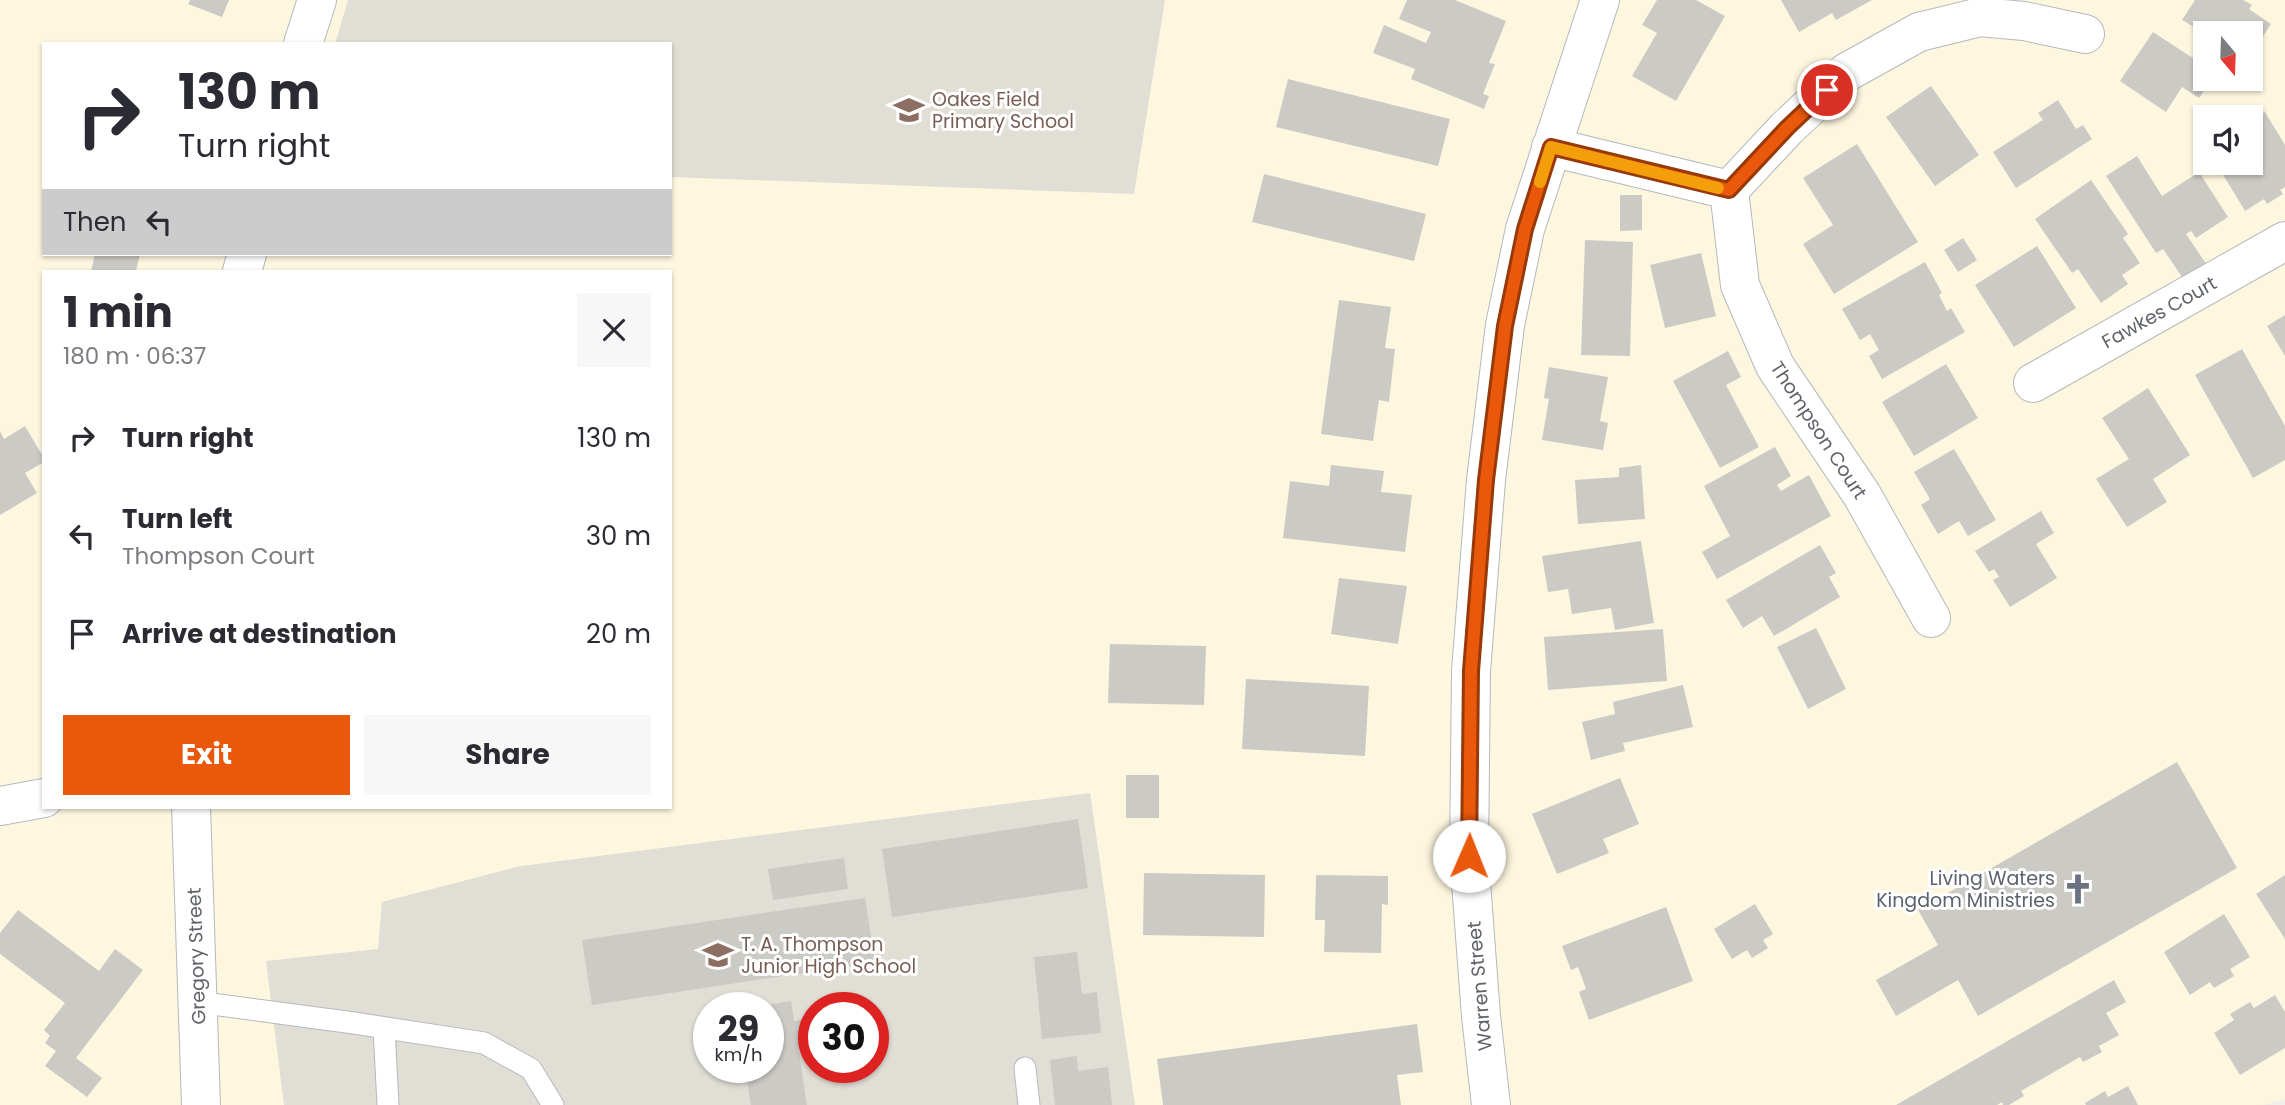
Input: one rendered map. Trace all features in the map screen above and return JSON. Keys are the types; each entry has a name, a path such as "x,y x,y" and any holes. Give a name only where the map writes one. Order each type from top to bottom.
{"street":[{"path":"304,42 317,0"},
{"name":"Warren Street","path":"1491,1105 1480,1016 1469,856 1471,671 1486,480 1505,326 1525,229 1600,0"},
{"path":"1551,147 1729,190 1787,128 1847,72 1919,32 1980,17 2085,34"},
{"name":"Thompson Court","path":"1729,190 1740,285 1775,366 1862,495 1931,618"},
{"name":"Fawkes Court","path":"2033,383 2285,240"},
{"path":"0,806 42,798"},
{"name":"Gregory Street","path":"191,809 201,1105"}],"lane":[{"path":"197,1002 484,1043 531,1069 553,1105"},
{"path":"384,1028 388,1105"},
{"path":"1025,1068 1029,1105"}],"shaded area":[{"path":"0,0 2285,0 2285,1099 2263,1105 0,1105"},
{"name":"Oakes Field Primary School","path":"348,0 1165,0 1134,194 672,177 672,42 336,42"},
{"name":"T. A. Thompson Junior High School","path":"1090,793 1135,1105 284,1105 266,961 378,949 382,902 521,866"}],"building":[{"path":"190,0 229,0 222,17 188,4"},
{"path":"1407,0 1455,0 1506,21 1489,63 1495,64 1483,94 1489,96 1484,109 1411,79 1415,69 1373,53 1384,25 1426,43 1431,32 1399,19"},
{"path":"1657,0 1696,0 1725,16 1676,101 1632,76 1657,33 1642,25"},
{"path":"1781,0 1872,0 1836,20 1832,13 1799,32"},
{"path":"2195,0 2243,0 2252,5 2249,9 2271,24 2263,36 2263,21 2193,21 2193,26 2182,20"},
{"path":"2153,32 2193,58 2193,91 2204,91 2199,98 2182,87 2166,112 2120,81"},
{"path":"1288,79 1450,119 1438,166 1276,127"},
{"path":"1931,86 1979,155 1935,186 1886,117"},
{"path":"2058,100 2076,129 2083,125 2092,139 2016,188 1993,152 2043,120 2038,113"},
{"path":"2265,112 2285,145 2285,187 2280,190 2283,194 2267,204 2264,199 2245,211 2223,175 2263,175"},
{"path":"1857,144 1918,242 1834,294 1803,244 1833,225 1803,178"},
{"path":"2137,156 2162,196 2194,175 2201,175 2228,217 2196,238 2191,231 2186,234 2207,265 2184,280 2163,249 2156,253 2106,176"},
{"path":"1264,174 1426,214 1414,261 1252,222"},
{"path":"2091,180 2128,234 2123,238 2140,263 2122,275 2128,284 2101,303 2078,269 2072,273 2035,219"},
{"path":"1620,195 1642,195 1642,230 1620,231"},
{"path":"1963,238 1977,260 1958,272 1944,250"},
{"path":"1585,240 1633,242 1630,356 1581,355"},
{"path":"2037,246 2076,308 2014,347 1975,285"},
{"path":"1701,253 1716,316 1665,328 1650,265"},
{"path":"95,256 140,256 136,270 91,270"},
{"path":"1925,262 1942,293 1939,295 1947,311 1951,308 1965,332 1882,379 1869,356 1879,350 1870,334 1860,340 1842,309"},
{"path":"1339,300 1391,307 1385,348 1395,349 1389,402 1379,400 1373,441 1321,434"},
{"path":"2285,315 2285,356 2267,326"},
{"path":"2242,349 2285,426 2285,460 2253,478 2195,375"},
{"path":"1728,351 1741,377 1726,385 1759,447 1720,468 1673,381"},
{"path":"1946,364 1978,418 1914,456 1882,402"},
{"path":"1549,367 1608,377 1600,421 1608,423 1603,450 1542,440 1549,399 1544,398"},
{"path":"2148,388 2190,455 2153,479 2167,502 2127,527 2096,479 2129,459 2102,418"},
{"path":"25,426 42,455 42,463 25,473 37,493 0,515 0,431 4,439"},
{"path":"1775,447 1791,476 1777,485 1781,491 1809,475 1831,516 1717,579 1702,552 1730,536 1704,486"},
{"path":"1954,449 1996,520 1968,536 1959,521 1938,534 1921,505 1930,499 1914,472"},
{"path":"1331,465 1384,471 1381,492 1412,495 1405,552 1283,538 1290,481 1329,486"},
{"path":"1641,465 1645,519 1578,524 1575,480 1619,477 1619,468"},
{"path":"2041,511 2054,533 2036,544 2057,578 2010,607 1993,580 1999,577 1994,569 1989,572 1975,551"},
{"path":"1641,541 1654,623 1615,630 1611,608 1572,614 1568,589 1548,592 1542,556"},
{"path":"1820,545 1836,573 1829,577 1840,597 1774,636 1762,616 1743,628 1726,600"},
{"path":"1339,578 1407,586 1398,644 1331,634"},
{"path":"1816,628 1846,689 1808,709 1777,647"},
{"path":"1663,629 1667,681 1548,690 1544,637"},
{"path":"1110,644 1206,646 1204,705 1108,703"},
{"path":"1246,679 1369,686 1365,756 1242,749"},
{"path":"1683,685 1693,727 1623,743 1625,751 1591,760 1582,722 1615,714 1613,702"},
{"name":"Living Waters Kingdom Ministries","path":"2177,762 2237,868 1978,1016 1958,980 1896,1016 1876,980 1938,945 1918,910"},
{"path":"1126,775 1159,775 1159,818 1126,818"},
{"path":"1620,778 1639,824 1603,839 1609,853 1557,874 1532,814"},
{"path":"1078,819 1088,888 892,917 882,849"},
{"path":"844,858 848,889 773,900 768,869"},
{"path":"1144,873 1265,875 1264,937 1143,935"},
{"path":"1316,875 1388,876 1388,905 1382,904 1381,953 1324,952 1325,920 1315,920"},
{"path":"2285,875 2285,939 2256,894"},
{"path":"865,898 875,962 592,1005 582,940"},
{"path":"1755,904 1773,934 1763,940 1768,948 1752,958 1747,950 1732,959 1714,929"},
{"path":"1666,907 1693,981 1589,1020 1579,992 1586,989 1578,967 1571,970 1562,946"},
{"path":"18,910 99,971 115,949 143,970 76,1058 102,1078 87,1097 45,1066 56,1051 45,1043 50,1036 44,1030 65,1003 0,954 0,933"},
{"path":"2224,914 2250,957 2230,969 2234,976 2214,988 2210,982 2190,995 2164,952"},
{"path":"1077,952 1082,994 1097,992 1101,1033 1042,1039 1034,957"},
{"path":"2114,980 2126,1002 2106,1013 2119,1035 2099,1046 2102,1052 2083,1062 2080,1057 2021,1091 2024,1096 2009,1105 2003,1105 2002,1102 1997,1105 1896,1105"},
{"path":"2275,995 2285,1012 2285,1048 2240,1075 2214,1033 2234,1020 2230,1014 2250,1002 2254,1008"},
{"path":"791,1001 794,1021 798,1020 798,1083 804,1083 807,1105 751,1105 747,1083 784,1083 784,1002"},
{"path":"1417,1024 1423,1072 1397,1075 1401,1105 1163,1105 1157,1059"},
{"path":"1077,1056 1078,1071 1108,1067 1112,1105 1055,1105 1050,1060"},
{"path":"2128,1086 2138,1105 2085,1103 2105,1091 2108,1097"}],"slow traffic":[{"path":"1540,182 1551,147 1718,188"}],"place":[{"name":"Oakes Field Primary School","path":"909,110"},
{"name":"Living Waters Kingdom Ministries","path":"2078,889"},
{"name":"T. A. Thompson Junior High School","path":"718,955"}],"route":[{"path":"1469,856 1471,671 1486,480 1505,326 1525,229 1551,147 1729,190 1827,90"}]}
